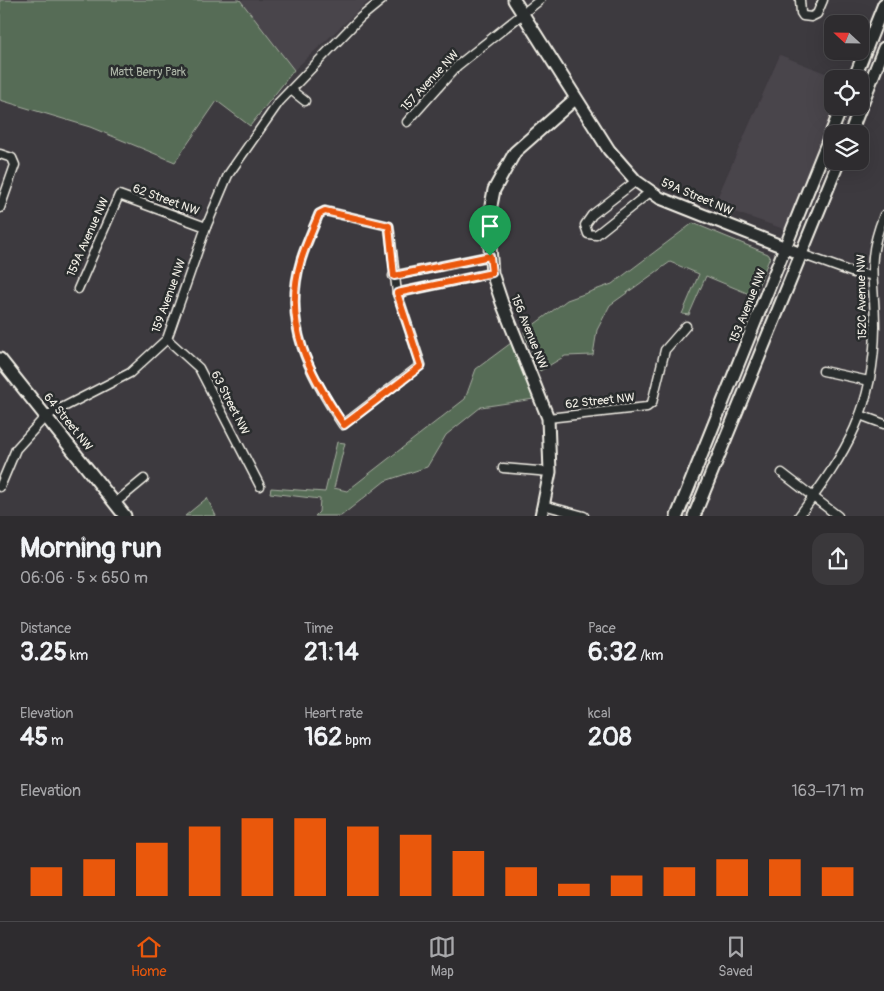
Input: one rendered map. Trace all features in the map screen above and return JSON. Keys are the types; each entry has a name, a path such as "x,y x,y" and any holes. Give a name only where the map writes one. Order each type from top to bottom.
{"street":[{"name":"159 Avenue NW","path":"0,487 16,449 46,416 130,373 167,339 206,227 228,176 279,102 360,18 382,0"},
{"name":"59A Street NW","path":"514,0 609,150 636,181 650,192 801,254 854,273 871,275"},
{"name":"157 Avenue NW","path":"407,122 457,66 540,0"},
{"path":"800,0 800,13 803,16 811,17 817,14 822,0"},
{"path":"858,70 884,4"},
{"path":"854,125 884,48"},
{"path":"291,90 305,101"},
{"name":"156 Avenue NW","path":"542,511 550,472 548,418 492,273 488,221 494,190 515,152 575,99"},
{"name":"153 Avenue NW","path":"677,516 838,115"},
{"path":"0,154 12,158 16,165 0,208"},
{"path":"694,516 835,170"},
{"path":"636,181 592,215 585,225 588,234 596,235 650,192"},
{"name":"62 Street NW","path":"120,195 206,227"},
{"name":"159A Avenue NW","path":"78,289 120,195"},
{"path":"325,211 389,226 397,293 421,366 344,425 317,386 302,350 294,308 301,261 319,214 325,211"},
{"name":"152C Avenue NW","path":"799,516 841,458 860,416 869,381 875,324 871,275 874,245 884,215"},
{"path":"394,276 490,256"},
{"path":"397,293 492,273"},
{"path":"875,324 884,324"},
{"name":"62 Street NW","path":"548,418 642,408 652,403 665,350 686,326"},
{"name":"63 Street NW","path":"167,339 199,368 260,486"},
{"name":"64 Street NW","path":"0,359 125,516"},
{"path":"823,371 869,381"},
{"path":"860,416 884,424"},
{"path":"503,468 550,472"},
{"path":"782,473 838,516"},
{"path":"115,503 144,480"},
{"path":"542,511 584,516"}],"shaded area":[{"path":"240,0 370,0 294,70"},
{"path":"780,55 824,73 824,115 833,115 829,125 824,125 824,138 787,230 714,205"}],"green space":[{"name":"Matt Berry Park","path":"0,0 240,0 294,70 250,126 217,101 175,162 90,127 0,100"},
{"path":"693,223 768,254 770,257 754,296 706,276 689,315 682,314 699,274 670,262 610,305 597,330 593,355 565,356 540,371 524,332 567,300 612,284"},
{"path":"511,343 534,399 481,407 446,435 427,467 385,481 341,516 315,516 319,512 320,499 270,493 271,488 325,492 337,442 345,443 334,488 347,491 465,399 476,369"},
{"path":"207,498 216,516 185,516"}],"route":[{"path":"325,211 389,226 394,276 490,256 492,273 397,293 421,366 344,425 317,386 302,350 294,308 301,261 319,214 325,211"}]}
